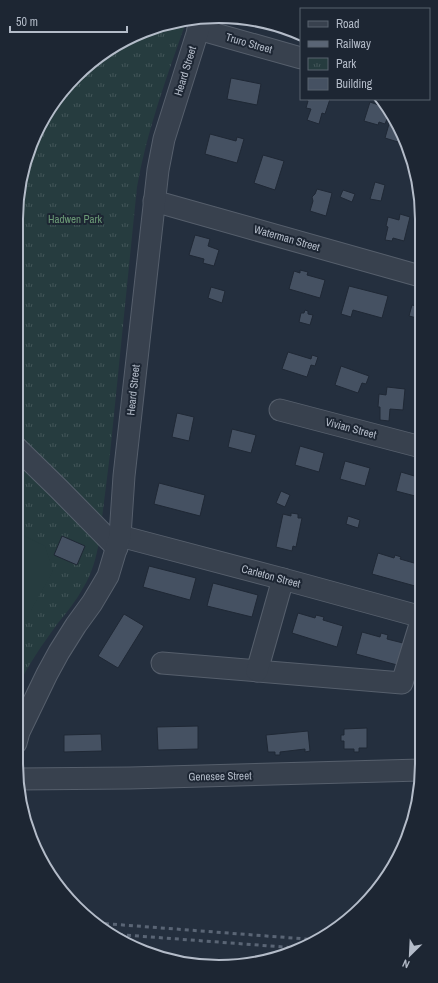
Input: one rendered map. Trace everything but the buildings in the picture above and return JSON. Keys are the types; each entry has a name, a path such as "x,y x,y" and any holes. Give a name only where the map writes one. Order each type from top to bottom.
{"street":[{"name":"Heard Street","path":"23,723 46,674 76,624 92,603 108,576 118,542 158,170 164,139 200,24"},
{"name":"Truro Street","path":"202,24 300,58"},
{"name":"Waterman Street","path":"154,201 415,275"},
{"name":"Vivian Street","path":"280,410 415,445"},
{"path":"23,454 59,489 118,542"},
{"name":"Carleton Street","path":"118,542 284,579 415,615"},
{"path":"257,671 284,579"},
{"path":"162,663 402,683 415,640"},
{"name":"Genesee Street","path":"23,779 138,778 415,770"}],"green space":[{"name":"Hadwen Park","path":"184,26 152,124 137,187 110,454 99,542 89,577 80,593 52,631 23,677 23,206 30,168 33,156 49,121 80,80 110,56 132,43 156,33"},
{"path":"23,535 45,546 53,571 26,619 23,621"}],"railway":[{"path":"106,924 308,939"},
{"path":"123,935 288,947"}]}
